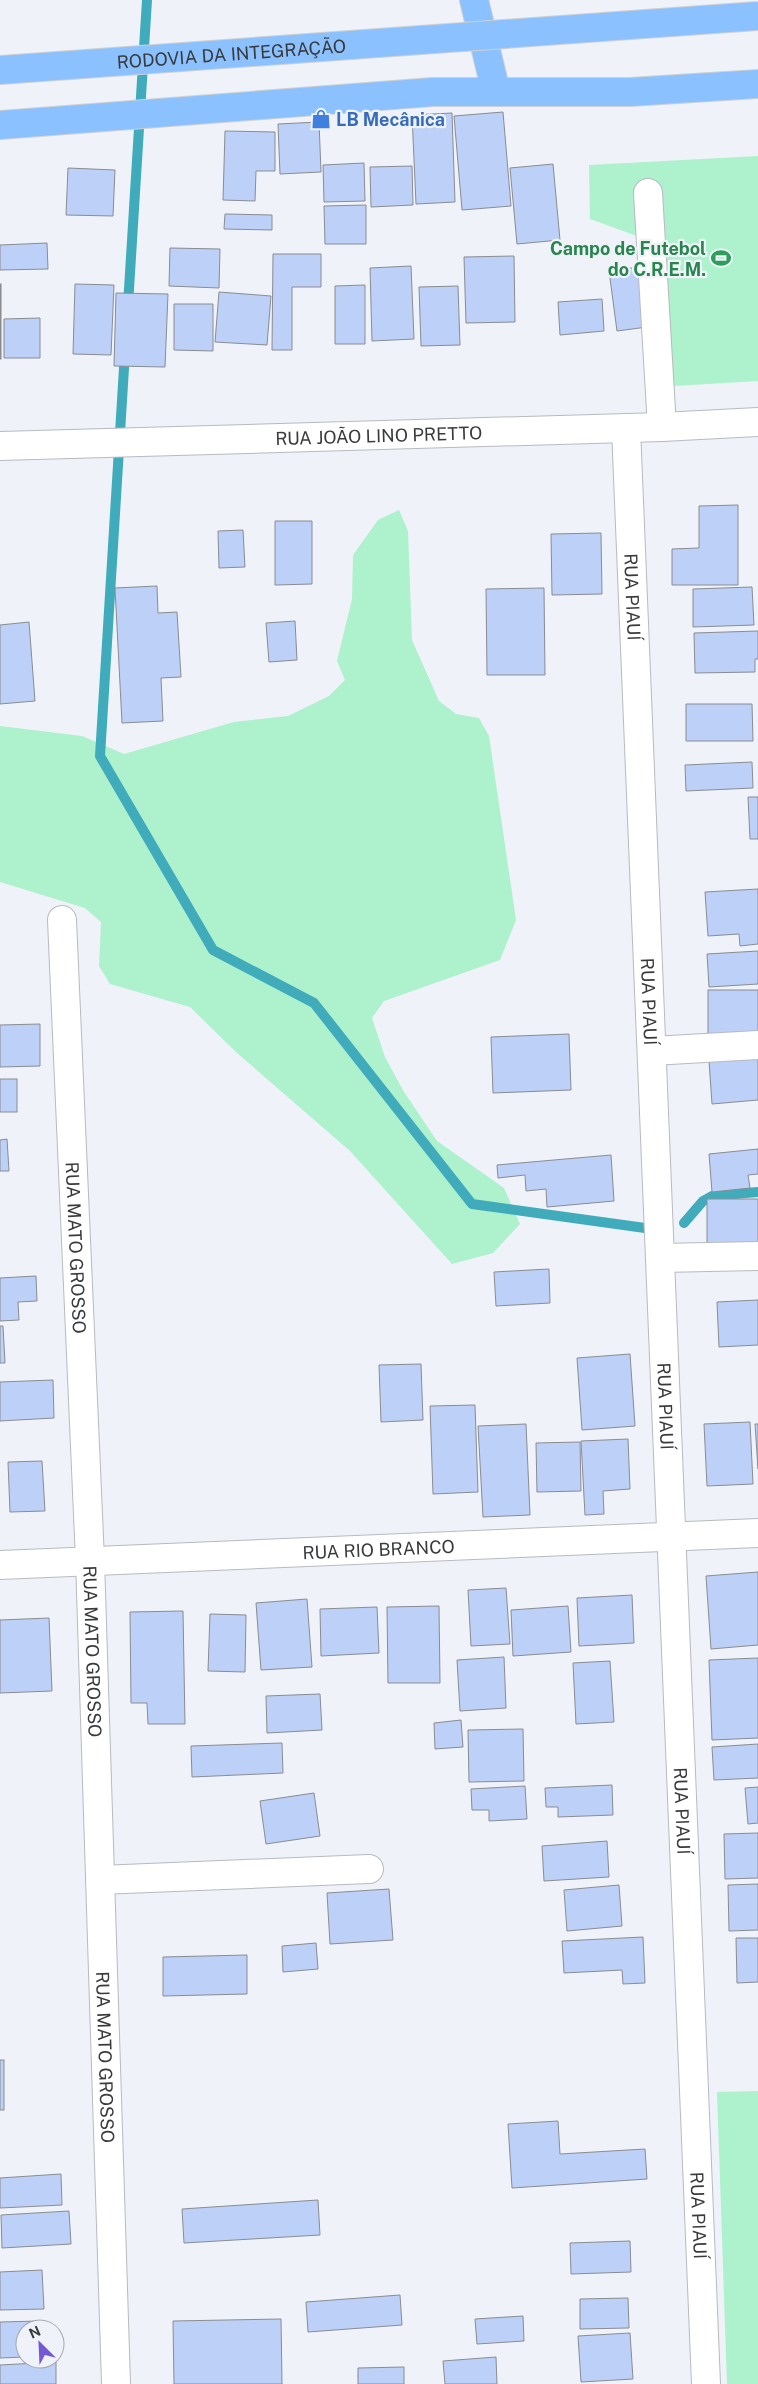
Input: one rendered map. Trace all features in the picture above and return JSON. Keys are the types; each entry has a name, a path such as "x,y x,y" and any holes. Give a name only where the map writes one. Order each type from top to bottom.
{"highway":[{"path":"474,0 496,92"},
{"name":"RODOVIA DA INTEGRAÇÃO","path":"0,70 758,16"},
{"path":"0,125 433,92 630,92 758,84"}],"street":[{"path":"648,193 662,427"},
{"name":"RUA JOÃO LINO PRETTO","path":"0,446 662,427 758,422"},
{"name":"RUA PIAUÍ","path":"626,428 706,2384"},
{"name":"RUA MATO GROSSO","path":"62,920 90,1560 116,2384"},
{"path":"652,1051 758,1045"},
{"path":"660,1258 758,1256"},
{"name":"RUA RIO BRANCO","path":"0,1564 758,1533"},
{"path":"100,1880 369,1868"}],"green space":[{"path":"758,156 758,381 674,386 662,245 590,219 589,165"},
{"path":"399,510 408,531 412,640 439,701 456,714 479,718 489,736 516,920 500,960 384,1001 372,1018 385,1057 404,1092 437,1141 504,1188 520,1224 493,1253 452,1264 350,1151 236,1052 190,1007 110,984 99,966 101,922 85,908 0,882 0,726 82,736 124,754 234,722 288,716 329,696 345,680 337,661 352,599 353,555 378,520"},
{"path":"758,2091 758,2384 727,2384 717,2092"}],"building":[{"path":"503,112 511,206 462,210 454,116"},
{"path":"452,113 455,202 416,204 412,115"},
{"path":"319,122 321,172 280,174 278,124"},
{"path":"225,131 275,132 275,171 256,171 255,201 223,200"},
{"path":"364,163 365,201 324,202 323,165"},
{"path":"553,164 560,240 517,244 510,168"},
{"path":"412,166 413,205 371,207 370,167"},
{"path":"68,168 115,170 113,216 66,215"},
{"path":"366,205 366,244 325,244 324,206"},
{"path":"225,214 272,215 272,230 224,229"},
{"path":"47,243 48,269 0,270 0,245"},
{"path":"170,248 220,249 219,288 169,286"},
{"path":"273,254 321,254 321,287 292,287 292,350 272,350"},
{"path":"514,256 515,322 466,323 464,257"},
{"path":"411,266 414,339 372,341 370,268"},
{"path":"639,267 647,327 617,331 609,271"},
{"path":"1,284 1,359 0,359"},
{"path":"75,284 114,285 111,355 73,354"},
{"path":"365,285 365,344 335,344 335,286"},
{"path":"458,286 460,345 421,346 419,287"},
{"path":"219,292 271,296 267,345 215,342"},
{"path":"116,293 168,294 165,367 114,366"},
{"path":"602,299 604,331 560,335 558,302"},
{"path":"174,304 213,304 213,351 174,350"},
{"path":"40,318 40,358 4,358 4,319"},
{"path":"738,505 738,585 672,585 672,549 699,548 699,506"},
{"path":"275,521 312,521 312,584 275,585"},
{"path":"243,530 245,567 219,568 218,531"},
{"path":"601,533 602,594 552,595 551,534"},
{"path":"157,586 158,613 177,612 181,677 161,678 163,721 122,723 115,588"},
{"path":"752,587 754,625 693,627 693,589"},
{"path":"544,588 545,675 487,675 486,589"},
{"path":"295,621 297,660 269,662 266,623"},
{"path":"29,622 35,701 0,704 0,625"},
{"path":"758,631 758,659 755,659 755,672 695,673 694,633"},
{"path":"686,704 752,704 753,741 686,741"},
{"path":"752,762 753,788 686,791 685,765"},
{"path":"748,797 758,797 758,839 750,839"},
{"path":"758,889 758,944 740,946 739,934 708,936 705,892"},
{"path":"758,951 758,984 709,987 707,954"},
{"path":"708,990 758,990 758,1034 708,1034"},
{"path":"40,1024 40,1066 0,1067 0,1025"},
{"path":"569,1034 571,1090 493,1093 491,1037"},
{"path":"758,1057 758,1100 712,1104 709,1061"},
{"path":"0,1079 17,1079 17,1112 0,1112"},
{"path":"7,1139 9,1171 0,1171 0,1140"},
{"path":"758,1149 758,1174 748,1175 750,1188 712,1192 709,1154"},
{"path":"611,1155 614,1201 547,1207 546,1189 526,1191 525,1175 498,1178 497,1165"},
{"path":"707,1199 758,1199 758,1244 707,1244"},
{"path":"549,1269 550,1303 496,1306 494,1272"},
{"path":"36,1276 37,1301 18,1302 19,1320 0,1321 0,1278"},
{"path":"758,1300 758,1345 719,1347 717,1302"},
{"path":"0,1326 3,1326 5,1363 0,1363"},
{"path":"630,1354 635,1426 582,1430 577,1358"},
{"path":"421,1364 423,1420 381,1422 379,1365"},
{"path":"53,1380 54,1418 0,1421 0,1382"},
{"path":"475,1405 478,1492 433,1494 430,1406"},
{"path":"750,1422 753,1484 707,1486 704,1424"},
{"path":"526,1424 530,1515 483,1517 478,1426"},
{"path":"755,1424 758,1424 758,1469"},
{"path":"628,1439 630,1489 603,1491 604,1514 585,1515 581,1441"},
{"path":"580,1442 581,1491 537,1492 536,1443"},
{"path":"42,1461 45,1511 10,1512 8,1462"},
{"path":"758,1572 758,1645 711,1649 706,1576"},
{"path":"506,1588 510,1644 471,1646 468,1590"},
{"path":"632,1595 634,1643 579,1646 577,1598"},
{"path":"307,1599 312,1667 261,1670 256,1603"},
{"path":"439,1606 440,1683 388,1683 387,1607"},
{"path":"568,1606 571,1652 513,1656 511,1610"},
{"path":"377,1607 379,1653 321,1656 320,1609"},
{"path":"183,1611 185,1724 148,1724 147,1703 131,1703 130,1612"},
{"path":"210,1614 246,1615 245,1672 208,1671"},
{"path":"49,1618 52,1691 0,1693 0,1620"},
{"path":"504,1657 506,1708 460,1711 457,1660"},
{"path":"758,1658 758,1738 712,1740 709,1660"},
{"path":"610,1661 614,1722 576,1724 573,1663"},
{"path":"320,1694 322,1730 267,1733 266,1696"},
{"path":"461,1720 463,1747 435,1749 434,1723"},
{"path":"523,1729 524,1781 469,1782 468,1730"},
{"path":"282,1743 283,1773 192,1777 191,1746"},
{"path":"758,1744 758,1778 714,1780 712,1747"},
{"path":"612,1785 613,1815 558,1817 558,1807 546,1807 545,1788"},
{"path":"525,1786 527,1819 489,1821 489,1810 472,1810 471,1789"},
{"path":"758,1787 758,1823 748,1824 745,1788"},
{"path":"314,1793 320,1836 266,1844 260,1801"},
{"path":"758,1833 758,1878 725,1879 724,1834"},
{"path":"607,1841 609,1877 544,1881 542,1846"},
{"path":"758,1884 758,1930 729,1931 728,1885"},
{"path":"619,1885 622,1926 567,1931 564,1890"},
{"path":"389,1889 393,1940 330,1944 327,1893"},
{"path":"643,1937 645,1983 623,1984 622,1970 564,1973 562,1941"},
{"path":"736,1938 758,1938 758,1982 737,1983"},
{"path":"316,1943 318,1969 283,1972 282,1946"},
{"path":"247,1955 247,1994 163,1996 163,1957"},
{"path":"0,2060 4,2060 4,2110 0,2110"},
{"path":"558,2121 560,2154 645,2149 647,2179 512,2188 508,2124"},
{"path":"61,2174 62,2205 0,2208 0,2178"},
{"path":"318,2200 320,2235 184,2243 182,2209"},
{"path":"69,2211 71,2244 2,2248 1,2215"},
{"path":"630,2241 631,2272 571,2274 570,2243"},
{"path":"42,2270 44,2309 0,2310 0,2272"},
{"path":"400,2295 402,2325 308,2332 306,2302"},
{"path":"628,2298 629,2328 580,2329 580,2299"},
{"path":"523,2316 524,2341 477,2344 475,2319"},
{"path":"281,2319 282,2384 174,2384 173,2321"},
{"path":"0,2322 15,2322 15,2357 0,2358"},
{"path":"630,2333 633,2379 581,2382 578,2336"},
{"path":"496,2357 497,2384 445,2384 443,2361"},
{"path":"15,2364 15,2369 56,2369 56,2384 0,2384 0,2365"},
{"path":"404,2367 404,2384 358,2384 358,2368"}],"waterway":[{"path":"128,305 147,0"},
{"path":"125,352 100,756 213,950 314,1003 472,1204 645,1228"},
{"path":"684,1223 703,1201 712,1196 758,1192"}],"place":[{"name":"LB Mecânica","path":"321,119"},
{"name":"Campo de Futebol do C.R.E.M.","path":"721,258"}]}
